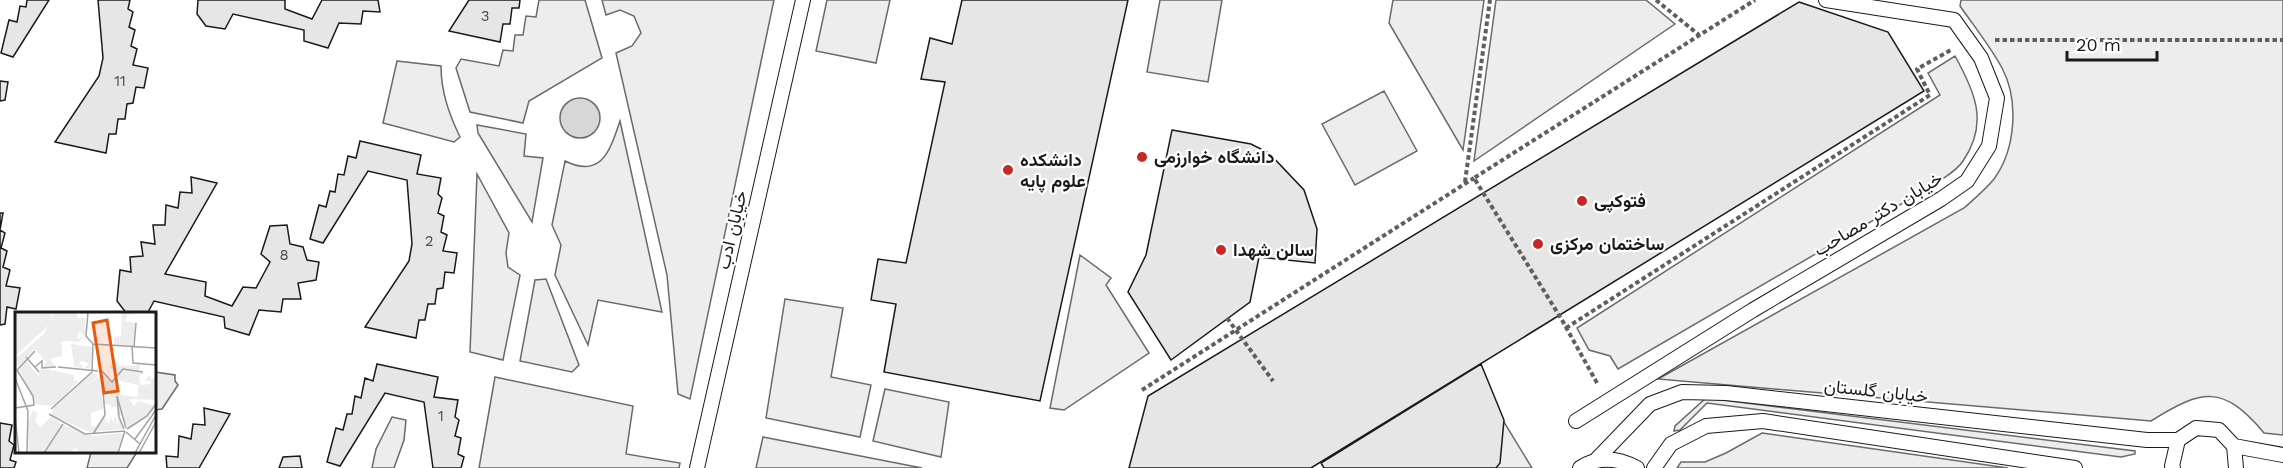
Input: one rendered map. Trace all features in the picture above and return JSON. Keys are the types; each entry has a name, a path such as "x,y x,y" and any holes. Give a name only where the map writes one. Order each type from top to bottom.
{"lane":[{"name":"خیابان ادب","path":"697,468 802,0"},
{"name":"خیابان دکتر مصاحب","path":"1576,421 1753,310 1941,199 1967,181 1989,146 1997,98 1981,58 1954,20 1826,0"},
{"name":"خیابان گلستان","path":"1596,460 1650,404 1682,392 1726,393 2135,438 2178,440"},
{"path":"1654,468 1671,444 1706,426 1763,421 2075,468"},
{"path":"2173,468 2178,440 2196,428 2219,430 2234,446 2283,455"},
{"path":"2234,446 2236,468"},
{"path":"1580,468 1596,460 1617,460 1637,468"}],"path":[{"path":"1465,183 1490,0"},
{"path":"1656,0 1699,35"},
{"path":"1142,390 1755,0"},
{"path":"1566,328 1930,95 1917,69 1969,40 2283,40"},
{"path":"1474,178 1566,328 1606,401"},
{"path":"1227,318 1273,381"}],"shaded area":[{"path":"539,0 585,0 602,58 529,101 523,123 470,112 456,68 461,59 499,66 503,50 513,51 515,35 523,35 526,16 536,17"},
{"path":"602,0 774,0 690,399 678,394 667,275 616,53 632,46 641,33 634,16 620,10 606,15"},
{"path":"827,0 890,0 876,63 816,51"},
{"path":"1160,0 1222,0 1208,82 1147,72"},
{"path":"1393,0 1484,0 1463,150 1389,23"},
{"path":"1496,0 1646,0 1675,24 1474,161"},
{"path":"1961,0 2283,0 2283,435 2264,433 2236,406 2224,399 2211,397 2184,402 2151,421 1658,379 1964,208 1994,179 2007,154 2011,139 2013,109 2011,95 2002,68 1960,6"},
{"path":"1955,56 1973,95 1977,121 1976,134 1971,147 1954,171 1934,185 1618,369 1610,356 1589,350 1577,328 1940,95 1928,73"},
{"path":"397,61 441,66 446,103 460,137 454,142 383,123"},
{"path":"1384,91 1417,151 1355,185 1322,124"},
{"path":"580,98 588,99 594,104 599,110 599,126 594,132 588,137 580,138 572,137 566,132 561,126 560,118 561,110 566,104 572,99"},
{"path":"620,121 662,312 598,300 588,345 555,275 561,245 552,225 565,161 578,166 588,166 603,159"},
{"path":"477,125 526,134 524,156 543,158 532,222 478,133"},
{"path":"477,174 509,233 506,253 508,267 520,275 503,360 470,352"},
{"path":"1080,255 1111,278 1106,285 1149,353 1064,410 1050,408"},
{"path":"546,279 579,365 572,372 520,361 535,280"},
{"path":"785,299 843,308 831,377 871,385 860,437 766,418"},
{"path":"156,372 175,375 178,385 162,409 156,410"},
{"path":"495,377 633,406 626,454 680,463 679,468 479,468"},
{"path":"1482,386 1532,468 1476,468"},
{"path":"885,389 949,402 941,457 873,441"},
{"path":"1706,398 2135,451 2135,454 2121,457 1707,403 1680,430 1674,431 1675,426"},
{"path":"392,417 406,420 404,440 394,468 372,468 376,449"},
{"path":"1762,433 2008,468 1677,468 1681,462 1705,462"},
{"path":"763,437 922,468 756,468"},
{"path":"91,453 136,453 127,468 87,468"}],"building":[{"path":"27,0 49,0 13,57 1,53 9,20 17,22 20,6 26,7"},
{"path":"98,0 130,0 128,9 133,12 129,27 135,30 131,46 137,49 133,65 148,68 144,88 136,87 133,103 127,104 125,119 118,119 116,134 109,134 106,153 55,142 99,76 103,58"},
{"path":"198,0 285,0 285,9 312,19 322,0 378,0 380,12 363,11 361,24 339,23 328,48 304,41 304,30 233,14 225,29 206,26 197,14"},
{"path":"469,0 520,0 519,8 512,8 510,24 503,24 500,42 449,31"},
{"name":"دانشکده علوم پایه","path":"962,0 1128,0 1040,401 884,372 896,304 871,300 878,259 906,263 945,82 921,79 930,38 952,44"},
{"name":"ساختمان مرکزی","path":"1799,2 1888,32 1924,91 1311,468 1129,468 1148,396"},
{"path":"0,81 8,82 5,100 0,101"},
{"path":"1172,130 1251,144 1269,153 1304,190 1317,229 1315,263 1259,257 1250,302 1171,360 1128,292 1146,255"},
{"path":"360,141 421,155 417,174 441,178 438,194 442,198 438,213 444,216 441,232 447,235 443,251 457,253 454,273 445,272 443,288 437,289 435,304 428,304 425,320 419,320 416,338 365,327 409,261 412,244 407,180 368,171 323,243 310,239 319,205 326,207 330,191 335,192 338,174 344,175 348,156 356,158"},
{"path":"191,177 217,183 165,274 206,282 205,296 232,306 243,287 256,288 270,262 261,254 270,226 287,225 290,244 303,247 307,260 319,262 316,280 298,283 301,299 283,299 281,312 259,310 249,335 225,328 224,317 154,301 148,312 125,312 117,301 120,270 131,272 130,257 143,256 141,242 155,244 153,225 165,225 166,205 178,208 180,192 192,193"},
{"path":"0,213 3,213 0,230"},
{"path":"0,230 5,233 1,248 7,251 3,267 10,270 6,286 20,288 16,309 7,307 5,324 0,325"},
{"path":"377,364 438,377 434,397 458,400 455,417 459,420 455,436 461,438 458,454 464,457 461,468 433,468 424,402 385,393 340,466 327,462 336,428 343,430 347,414 352,414 355,396 361,398 365,378 373,381"},
{"path":"1481,364 1504,420 1500,463 1496,468 1324,468 1321,463"},
{"path":"204,408 230,414 199,468 167,468 166,456 178,457 179,436 191,439 193,424 205,425"},
{"path":"0,423 12,425 9,441 14,445 10,460 16,462 14,468 0,468"},
{"path":"300,456 302,468 279,468 283,457"}],"place":[{"name":"دانشگاه خوارزمی","path":"1142,157"},
{"name":"دانشکده علوم پایه","path":"1008,170"},
{"name":"فتوکپی","path":"1582,201"},
{"name":"ساختمان مرکزی","path":"1538,244"},
{"name":"سالن شهدا","path":"1221,250"}]}
